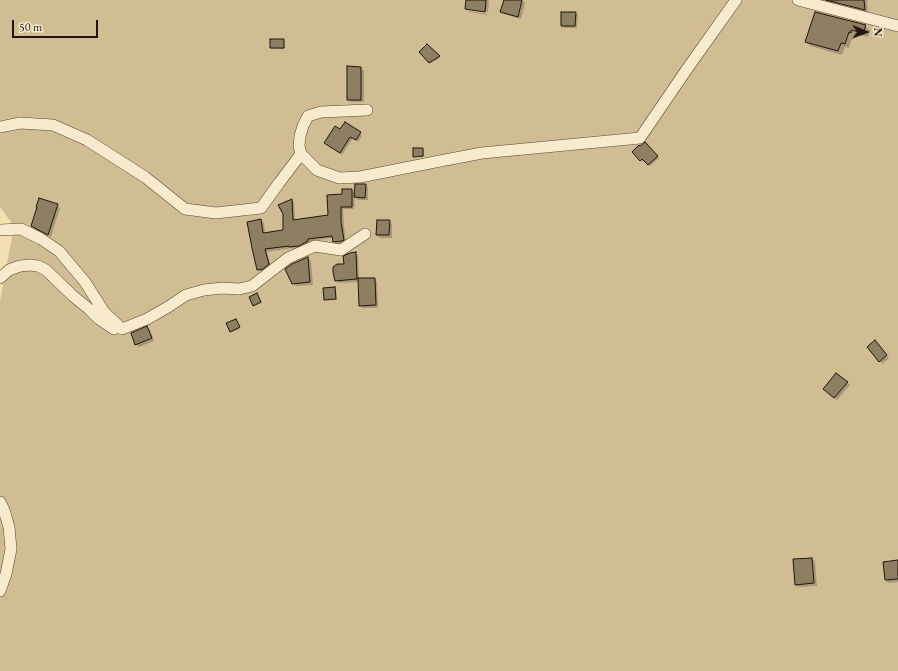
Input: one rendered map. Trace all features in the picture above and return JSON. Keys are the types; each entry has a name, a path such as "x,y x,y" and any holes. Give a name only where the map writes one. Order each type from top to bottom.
{"street":[{"path":"366,110 321,112 308,116 302,126 300,136 299,146 301,154 318,170 339,178 360,177 482,154 640,138 736,0"},
{"path":"798,0 898,26"},
{"path":"824,0 838,10"},
{"path":"0,127 20,123 52,125 87,140 146,177 185,209 216,213 261,208 301,154"},
{"path":"0,230 21,229 41,239 59,251 85,282 104,312 122,329"},
{"path":"0,278 9,270 20,266 38,266 46,270 99,319 112,328 118,330 147,319 186,295 204,290 222,288 239,289 252,286 288,258 315,246 341,250 365,234"},
{"path":"0,502 9,527 11,549 6,574 0,591"}],"shaded area":[{"path":"0,0 898,0 898,671 0,671 0,301 14,226 0,207"}],"building":[{"path":"466,0 486,0 485,12 465,9"},
{"path":"504,0 522,0 518,17 500,12"},
{"path":"826,0 864,0 865,10"},
{"path":"561,12 576,12 575,26 561,26"},
{"path":"815,12 866,25 863,33 851,30 845,44 841,43 838,51 805,42"},
{"path":"270,39 284,39 284,48 270,48"},
{"path":"427,44 440,56 429,63 419,52"},
{"path":"347,66 361,67 361,100 347,100"},
{"path":"345,122 361,132 356,140 350,137 340,153 324,143 335,126 340,129"},
{"path":"645,142 658,156 648,165 642,159 640,161 632,152 639,145 640,146"},
{"path":"413,148 423,148 423,156 413,157"},
{"path":"355,184 366,184 365,198 354,197"},
{"path":"342,189 352,189 352,207 341,207 341,222 344,240 333,242 332,236 308,239 308,241 299,246 265,249 269,264 263,269 257,270 247,222 261,219 263,233 283,230 283,214 278,205 292,199 293,220 328,215 327,195 342,194"},
{"path":"39,198 58,204 48,235 31,226"},
{"path":"377,220 390,220 389,235 376,235"},
{"path":"356,252 357,279 335,281 333,267 337,264 344,264 343,256"},
{"path":"308,257 310,282 292,284 285,269"},
{"path":"358,278 375,278 376,305 359,306"},
{"path":"335,287 336,299 324,300 323,288"},
{"path":"257,293 261,302 253,306 249,297"},
{"path":"236,319 240,327 230,332 226,323"},
{"path":"147,326 152,338 135,345 131,333"},
{"path":"875,340 887,355 879,362 867,347"},
{"path":"836,373 848,382 834,398 823,389"},
{"path":"812,558 814,583 795,585 793,559"},
{"path":"898,560 898,579 885,580 883,562"}]}
